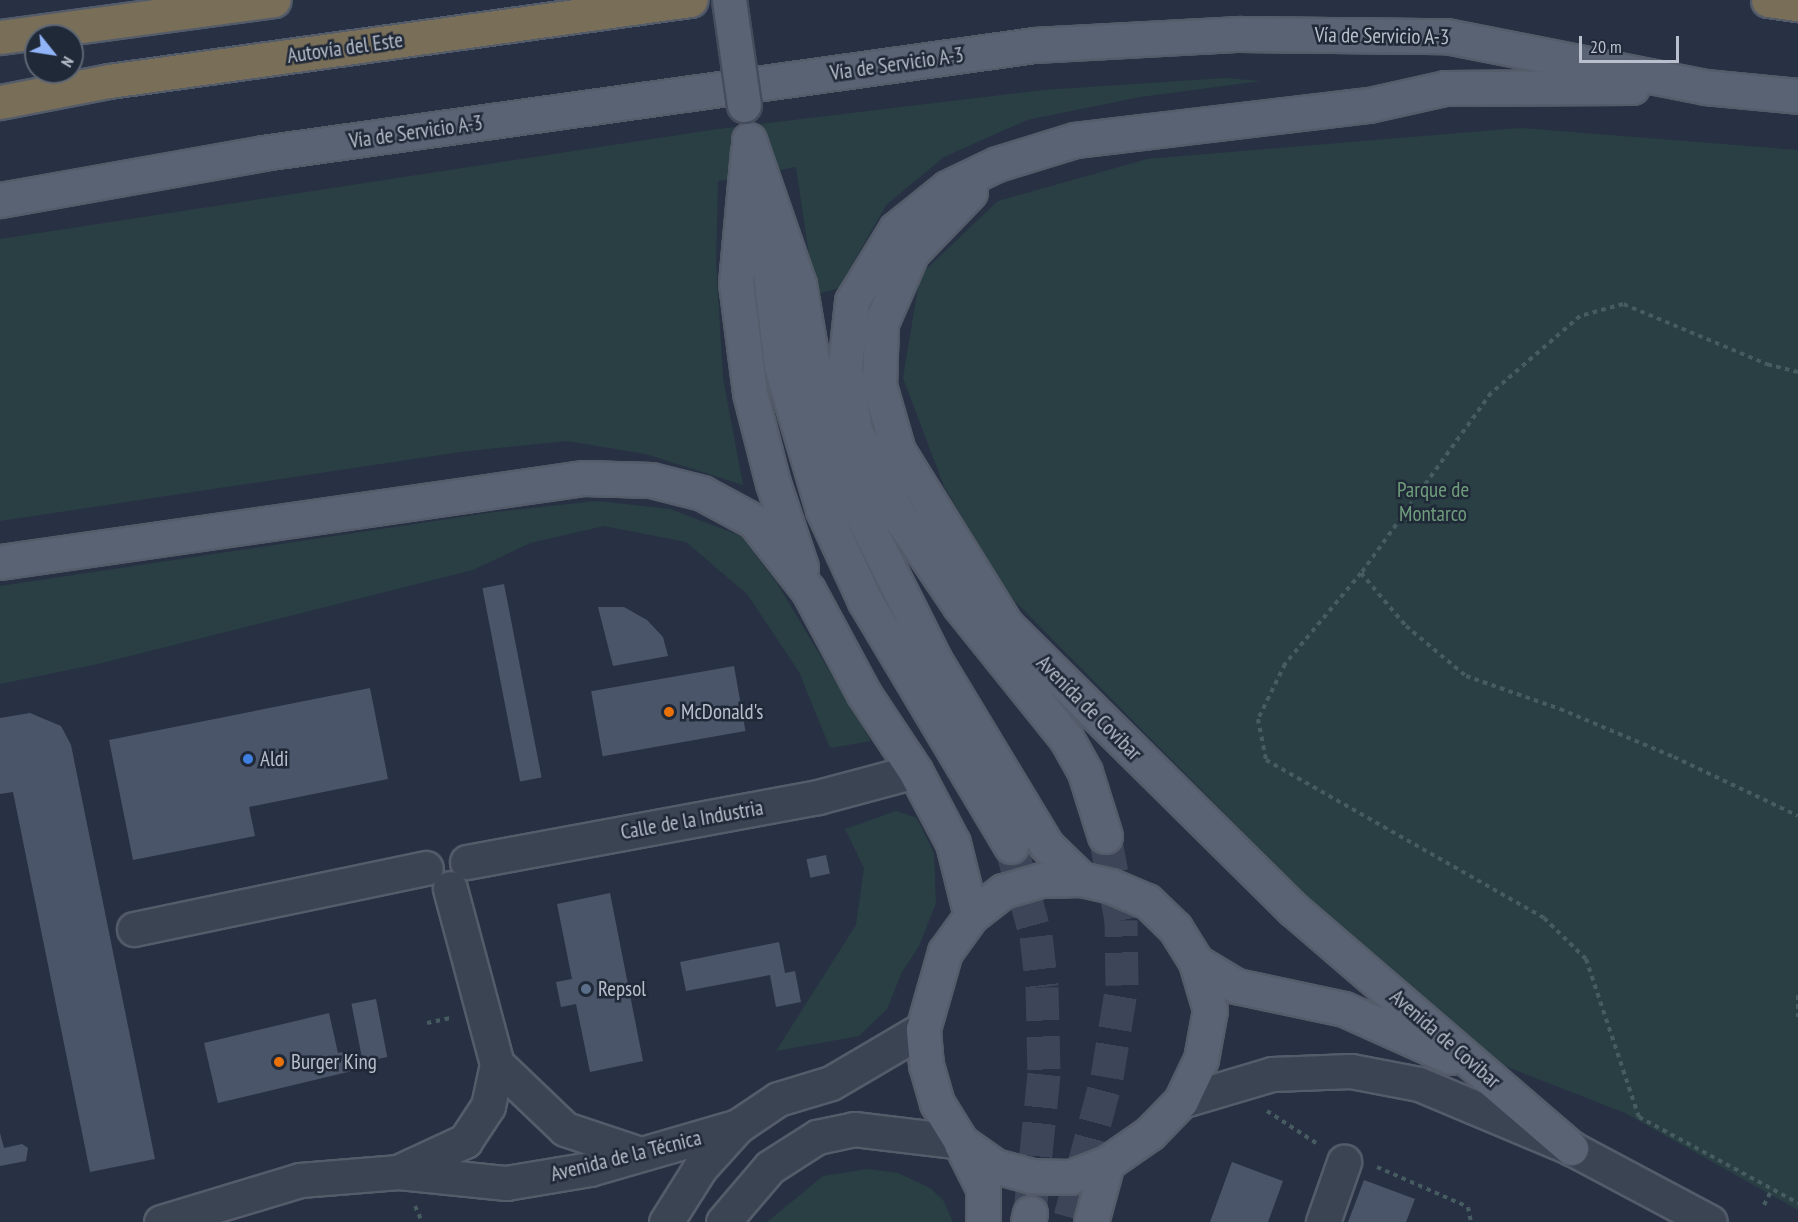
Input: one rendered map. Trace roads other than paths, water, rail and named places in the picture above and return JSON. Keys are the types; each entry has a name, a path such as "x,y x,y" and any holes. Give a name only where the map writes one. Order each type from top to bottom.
{"highway":[{"path":"0,37 274,0"},
{"name":"Autovía del Este","path":"0,102 109,81 690,0"},
{"path":"1768,0 1798,4"}],"main road":[{"path":"729,0 768,253 782,366 823,510 865,601 1011,846"},
{"name":"Vía de Servicio A-3","path":"0,200 264,153 1034,45 1240,34 1446,36 1705,87 1798,96"},
{"path":"1105,836 1085,772 1066,738 960,606 897,513 855,431 845,367 852,301 896,229 946,188 997,164 1075,140 1369,105 1445,88 1705,87"},
{"path":"749,140 736,283 740,316 759,426 808,590"},
{"path":"749,140 799,284 818,395 852,495 934,659 1046,845 1081,879"},
{"name":"Avenida de Covibar","path":"997,164 912,252 881,323 879,385 898,452 1006,625 1293,909 1571,1148"},
{"path":"0,562 596,478 651,480 713,499 754,521 808,590 864,694 915,771 953,843 970,916"},
{"path":"961,1142 995,1167 1032,1176 1071,1177 1107,1163 1150,1133 1181,1101 1201,1059 1210,1010 1196,962 1175,928 1147,901 1111,886 1081,879 1041,880 1003,891 970,916 945,952 924,1029 926,1065 937,1103 961,1142 983,1188 983,1222"},
{"path":"1196,962 1236,986 1344,1009 1483,1071"},
{"path":"1077,1220 1107,1163"}],"street":[{"name":"Calle de la Industria","path":"134,929 448,873 818,797 915,771"},
{"path":"399,1172 465,1141 488,1106 497,1064 448,873"},
{"path":"666,1222 700,1168 738,1126 778,1099 831,1083 924,1029"},
{"path":"497,1064 565,1129 640,1154"},
{"name":"Avenida de Covibar","path":"1181,1101 1272,1074 1351,1071 1419,1084 1571,1148 1710,1222"},
{"name":"Avenida de la Técnica","path":"161,1222 300,1180 399,1172 506,1183 590,1169 738,1126"},
{"path":"723,1222 770,1167 817,1137 854,1130 961,1142"},
{"path":"1323,1222 1344,1162"}],"tunnel":[{"path":"1070,1217 1107,1077 1122,985 1121,920 1105,836"},
{"path":"1011,846 1036,936 1042,987 1044,1074 1030,1213"}],"place":[{"name":"McDonald's","path":"669,712"},
{"name":"Aldi","path":"248,759"},
{"name":"Repsol","path":"586,989"},
{"name":"Burger King","path":"279,1062"}],"park label":[{"name":"Parque de Montarco","path":"1433,502"}]}
